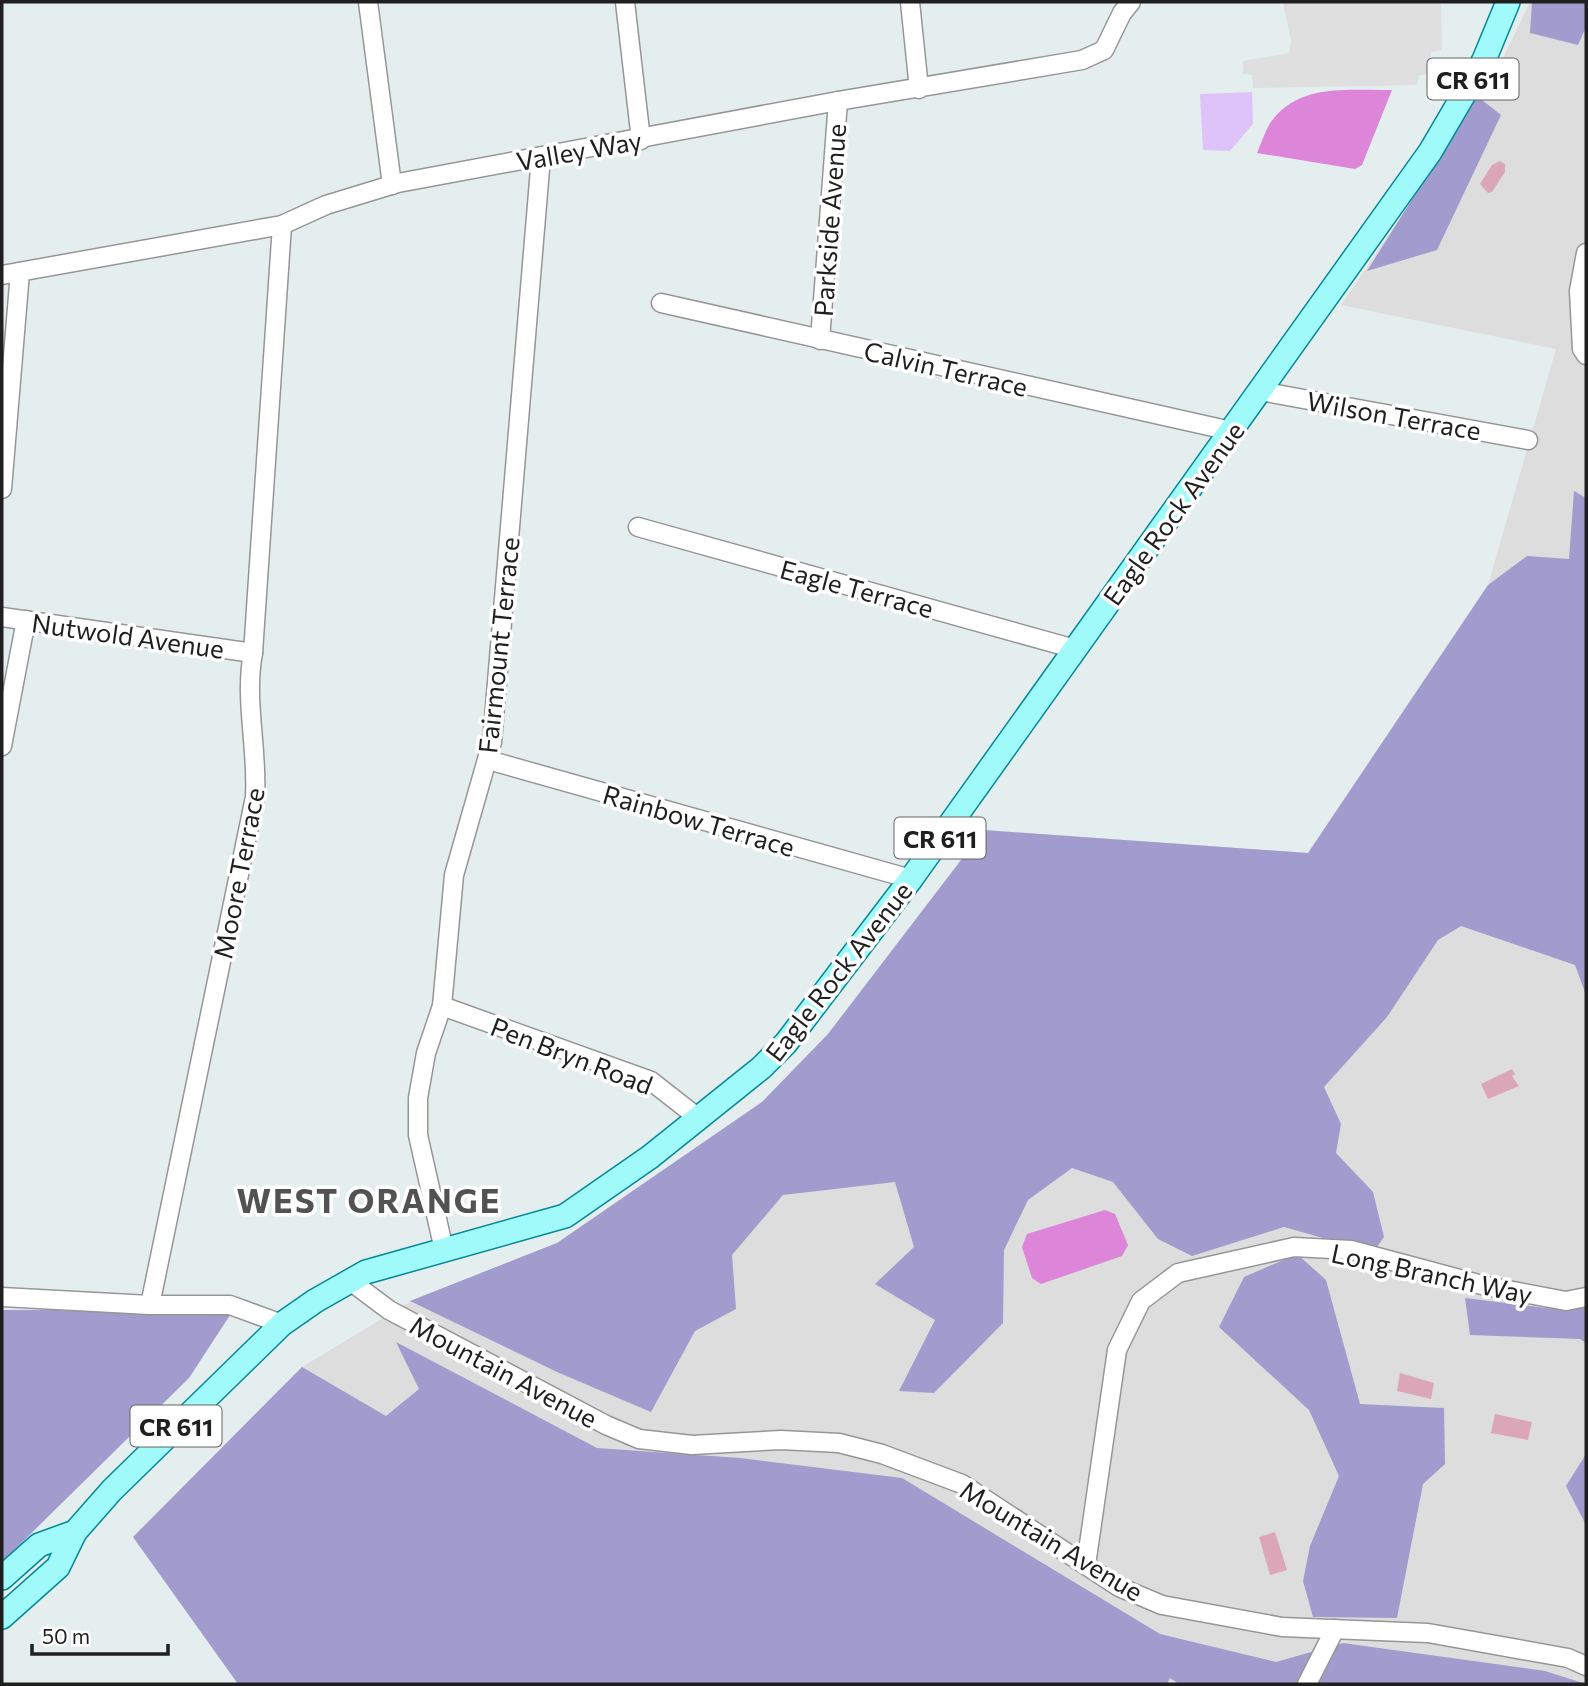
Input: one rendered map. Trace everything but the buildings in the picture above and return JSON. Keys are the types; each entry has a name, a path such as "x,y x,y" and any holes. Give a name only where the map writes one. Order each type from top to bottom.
{"main road":[{"name":"Eagle Rock Avenue","path":"2,1617 58,1567 75,1532 112,1490 282,1324 349,1280 379,1268 565,1216 650,1157 761,1068 786,1043 911,879 1430,152 1484,60 1508,2"},
{"name":"Eagle Rock Avenue","path":"2,1578 39,1545 75,1532"},
{"path":"2,1597 13,1587 31,1554"}],"street":[{"path":"368,2 392,185"},
{"path":"625,2 641,139"},
{"path":"910,2 919,89"},
{"name":"Valley Way","path":"2,275 282,225 326,205 392,185 838,101 1082,61 1104,50 1124,5"},
{"name":"Parkside Avenue","path":"820,340 838,101"},
{"name":"Fairmount Terrace","path":"444,1250 418,1123 418,1098 426,1053 442,1006 454,875 488,760 493,729 541,157"},
{"name":"Moore Terrace","path":"150,1305 255,797 257,768 249,677 253,653 282,225"},
{"path":"1586,253 1579,291 1582,349 1586,355"},
{"path":"2,489 20,272"},
{"name":"Calvin Terrace","path":"661,303 1231,431"},
{"name":"Wilson Terrace","path":"1260,391 1528,440"},
{"name":"Eagle Terrace","path":"638,527 1075,649"},
{"name":"Nutwold Avenue","path":"2,617 253,653"},
{"path":"2,746 26,620"},
{"name":"Rainbow Terrace","path":"488,760 911,879"},
{"name":"Pen Bryn Road","path":"442,1006 651,1081 697,1117"},
{"name":"Long Branch Way","path":"1086,1565 1117,1350 1141,1301 1178,1273 1294,1247 1352,1250 1486,1286 1566,1301 1586,1297"},
{"name":"Mountain Avenue","path":"349,1280 389,1310 606,1425 639,1439 692,1445 781,1440 839,1443 883,1454 962,1484 1119,1587 1162,1605 1282,1627 1428,1633 1568,1658 1586,1666"},
{"path":"2,1297 150,1305 230,1305 282,1324"},
{"path":"1307,1684 1335,1629"}],"shaded area":[{"path":"1283,2 1441,3 1442,50 1431,52 1430,73 1419,76 1417,85 1253,88 1252,75 1243,74 1243,61 1289,53 1291,41"},
{"path":"1530,2 1586,2 1586,1684 238,1684 133,1537 302,1367 413,1300 557,1243 762,1102 828,1034 984,830 1308,853 1488,585 1556,349 1341,305 1489,87"},
{"path":"1532,2 1586,2 1586,27 1578,45 1530,33"},
{"path":"1392,90 1362,165 1355,169 1257,153 1274,118 1299,99 1329,91"},
{"path":"1252,92 1253,124 1230,151 1203,150 1200,94"},
{"path":"1477,96 1501,115 1437,250 1367,271"},
{"path":"1500,161 1505,164 1505,172 1492,192 1488,193 1480,184 1492,165"},
{"path":"1574,491 1586,498 1586,995 1575,965 1461,926 1438,940 1387,1017 1324,1087 1341,1124 1336,1153 1373,1192 1384,1237 1360,1270 1323,1238 1284,1227 1192,1256 1158,1239 1113,1182 1072,1168 1028,1200 1004,1250 1003,1323 934,1393 899,1391 935,1320 875,1284 914,1247 895,1182 783,1195 732,1255 736,1309 695,1331 651,1412 557,1372 410,1301 557,1243 762,1102 828,1034 984,830 1308,853 1488,585 1527,556 1569,559"},
{"path":"1512,1069 1515,1074 1512,1076 1519,1086 1488,1099 1481,1084"},
{"path":"1105,1210 1115,1214 1128,1245 1122,1256 1041,1284 1032,1278 1022,1247 1027,1234"},
{"path":"1297,1254 1326,1280 1360,1404 1444,1408 1445,1464 1423,1484 1397,1618 1313,1617 1303,1581 1310,1546 1339,1476 1309,1410 1219,1327 1244,1277"},
{"path":"1465,1298 1554,1309 1586,1305 1586,1343 1580,1339 1470,1335"},
{"path":"234,1309 189,1378 2,1562 2,1310"},
{"path":"396,1342 597,1448 740,1458 902,1478 1160,1634 1276,1662 1343,1643 1545,1671 1586,1684 1179,1684 1170,1678 1167,1684 238,1684 133,1537 302,1367 386,1416 419,1389"},
{"path":"1400,1373 1434,1383 1431,1399 1397,1391"},
{"path":"1495,1414 1532,1422 1528,1440 1491,1433"},
{"path":"1586,1454 1586,1525 1566,1486"},
{"path":"1275,1532 1287,1570 1270,1575 1259,1537"}],"district":[{"name":"WEST ORANGE","path":"369,1199"}]}
